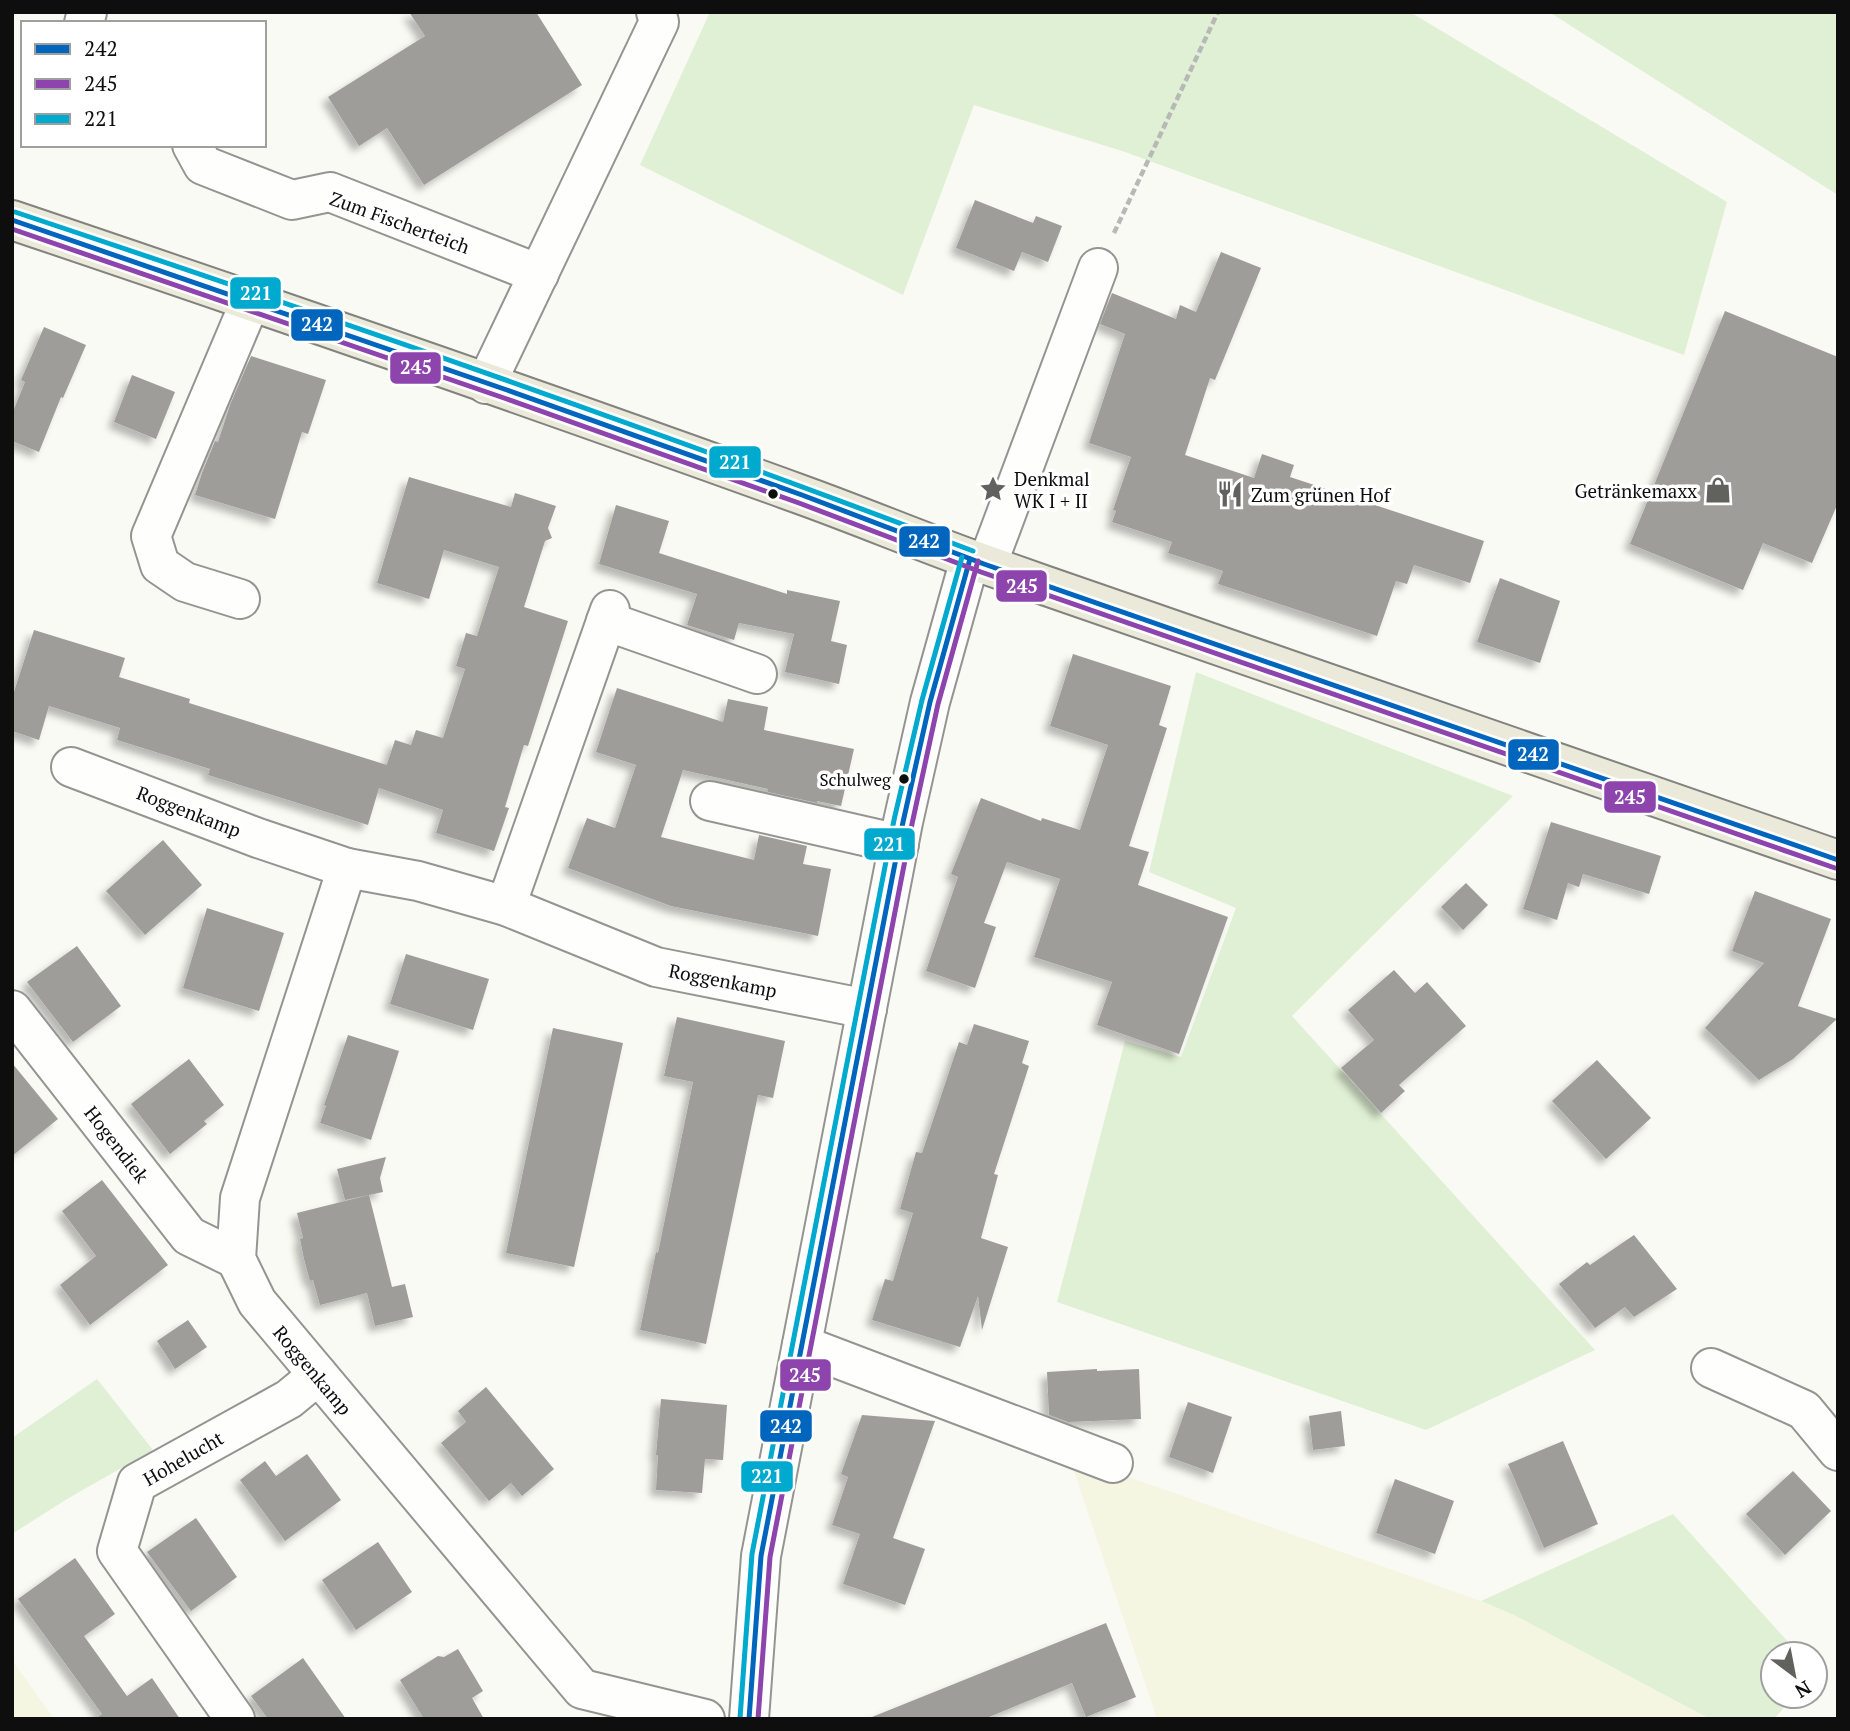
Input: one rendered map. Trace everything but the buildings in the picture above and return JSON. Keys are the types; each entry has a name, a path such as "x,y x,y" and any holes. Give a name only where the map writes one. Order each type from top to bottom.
{"main road":[{"path":"12,220 251,300 794,492 978,562 1410,714 1838,860"}],"street":[{"path":"486,384 659,22 656,12"},
{"name":"Zum Fischerteich","path":"193,147 203,165 292,200 330,192 538,274"},
{"path":"748,1719 761,1556 899,844 930,702 978,562 1098,268"},
{"path":"240,599 185,582 160,565 151,536 251,300"},
{"path":"506,906 608,616 757,674"},
{"name":"Roggenkamp","path":"71,766 258,838 347,868 418,881 506,906 656,967 867,1009"},
{"path":"710,801 899,844"},
{"name":"Roggenkamp","path":"347,868 240,1198 236,1259 257,1302 582,1689 705,1719"},
{"name":"Hogendiek","path":"12,1010 189,1236 236,1259"},
{"path":"802,1345 1113,1463"},
{"path":"1711,1368 1804,1410 1838,1451"},
{"name":"Hohelucht","path":"235,1719 117,1550 137,1483 289,1399 318,1375"}],"path":[{"path":"1098,268 1218,12"}],"green space":[{"path":"710,12 1410,12 1727,202 1684,355 1125,152 974,105 903,295 640,165"},
{"path":"1549,12 1838,12 1838,195"},
{"path":"1196,672 1513,796 1292,1016 1595,1350 1426,1430 1057,1302 1125,1041 1181,1057 1236,908 1149,872"},
{"path":"97,1379 153,1450 12,1534 12,1438"},
{"path":"1069,1456 1481,1601 1514,1615 1710,1719 1157,1719"},
{"path":"1673,1514 1786,1640 1759,1640 1759,1710 1782,1710 1774,1719 1710,1719 1514,1615 1481,1601"},
{"path":"12,1660 54,1719 12,1719"}],"transit line":[{"name":"221","path":"15,212 495,376 973,551"},
{"name":"242","path":"12,220 507,390 802,495 984,564 1838,860"},
{"name":"245","path":"12,229 504,398 799,503 981,572 1835,868"},
{"name":"221","path":"740,1718 752,1554 894,820 922,700 962,557"},
{"name":"242","path":"749,1719 761,1556 903,822 930,702 970,559"},
{"name":"245","path":"758,1719 770,1557 912,824 938,704 978,561"}],"place":[{"name":"Denkmal WK I + II","path":"993,489"},
{"name":"Getränkemaxx","path":"1718,490"},
{"name":"Zum grünen Hof","path":"1230,494"},
{"name":"Schulweg","path":"904,779"}]}
